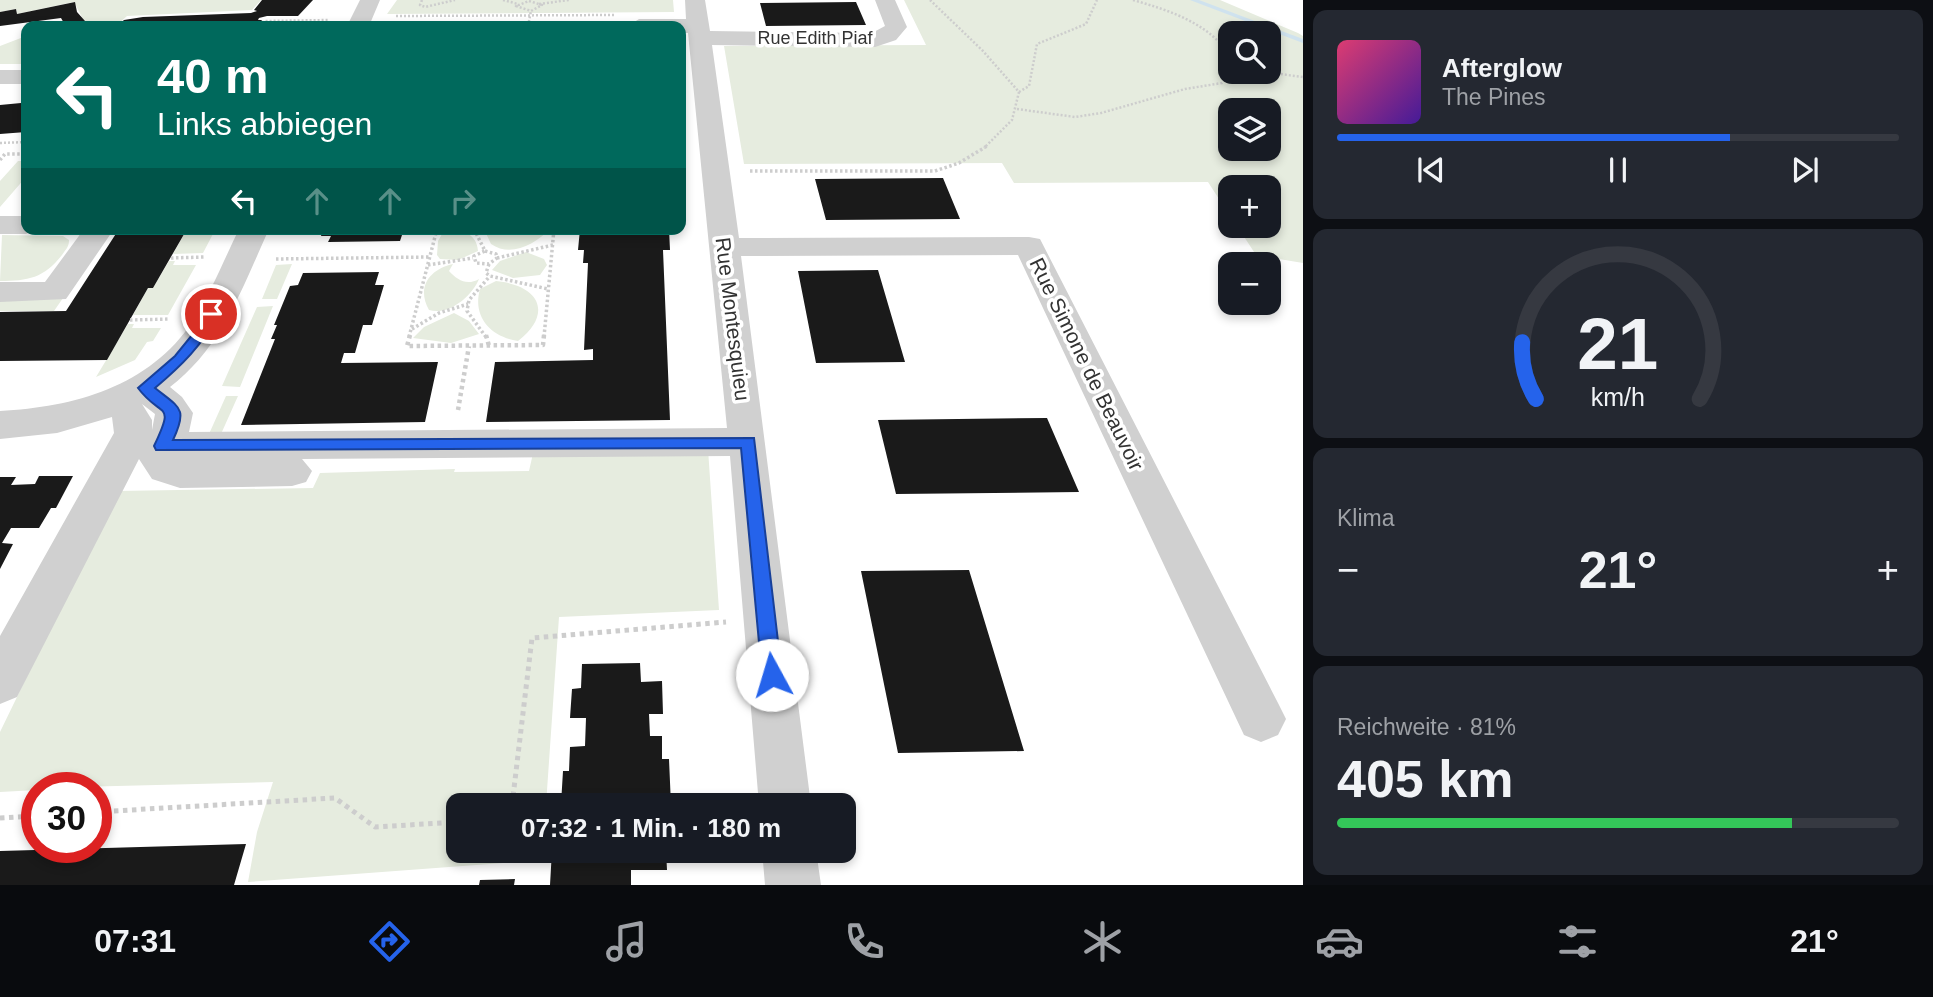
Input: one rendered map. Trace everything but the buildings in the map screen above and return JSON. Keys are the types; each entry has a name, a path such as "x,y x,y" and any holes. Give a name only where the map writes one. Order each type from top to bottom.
{"street":[{"path":"351,21 370,0"},
{"name":"Rue Edith Piaf","path":"698,21 875,40 888,35 896,27 884,0"},
{"path":"632,20 698,21"},
{"name":"Rue Montesquieu","path":"698,21 748,442 784,793"},
{"path":"0,77 21,77"},
{"path":"0,225 21,225"},
{"path":"0,292 54,292 95,235"},
{"path":"0,425 66,419 133,394 180,359 203,331 263,244"},
{"name":"Rue Simone de Beauvoir","path":"723,247 1029,246 1261,719"},
{"path":"133,394 173,410 175,419 158,453 160,464 166,471 298,471"},
{"path":"0,682 133,433 133,394"},
{"path":"162,446 748,442"},
{"path":"790,863 793,885"}],"path":[{"path":"422,0 420,5 429,7 455,0"},
{"path":"503,0 519,4 529,0 540,4 569,0"},
{"path":"714,171 936,171 961,165 1004,130 1017,109 1019,92 983,51 930,0"},
{"path":"1019,92 1030,86 1037,44 1086,24 1097,0"},
{"path":"1133,0 1188,18 1218,41"},
{"path":"519,4 519,9 531,13 540,9 540,4"},
{"path":"428,16 429,7"},
{"path":"529,21 531,13"},
{"path":"394,16 531,13 632,20"},
{"path":"1281,74 1303,77"},
{"path":"1017,109 1075,117 1101,113 1185,89 1218,84"},
{"path":"0,143 21,142"},
{"path":"0,159 5,154 21,154"},
{"path":"435,235 407,346 543,345 554,235"},
{"path":"477,235 485,251"},
{"path":"263,244 429,257"},
{"path":"548,289 486,273 489,264 497,258 553,245"},
{"path":"428,265 474,258 485,251 491,251 497,258"},
{"path":"170,258 205,257"},
{"path":"474,258 476,263 489,264"},
{"path":"489,345 485,332 467,311 468,304 491,276"},
{"path":"411,330 439,313 468,304"},
{"path":"131,320 171,319"},
{"path":"452,444 469,346"},
{"path":"513,793 532,638 730,622"},
{"path":"112,811 335,799 375,827 446,823"},
{"path":"0,818 21,817"}],"shaded area":[{"path":"0,0 261,0 252,10 127,16 122,21 84,21 74,2 17,14 16,9 0,12"},
{"path":"397,0 673,0 674,12 387,14"},
{"path":"904,0 1220,0 1270,21 1218,21 1218,84 1281,84 1281,26 1303,36 1303,263 1281,259 1281,252 1254,252 1245,238 1281,238 1281,175 1218,175 1218,197 1208,182 1014,183 1002,163 744,164 724,46 926,45"},
{"path":"21,38 21,64 0,64 0,46"},
{"path":"21,161 21,183 0,207 0,181"},
{"path":"2,235 63,236 69,242 55,263 35,277 0,281"},
{"path":"184,235 212,235 203,253 173,254"},
{"path":"442,235 470,235 475,240 478,251 458,260 440,259 437,255"},
{"path":"487,235 543,235 530,244 515,249 507,250 491,244"},
{"path":"526,252 544,259 547,265 540,275 513,278 492,270 500,261"},
{"path":"169,261 175,261 173,265 196,265 168,315 133,315 148,288 153,288"},
{"path":"292,264 277,299 262,299 276,265"},
{"path":"453,264 449,271 452,274 466,282 479,279 476,285 465,298 452,307 429,310 424,294 428,280 438,270"},
{"path":"496,281 523,288 537,302 536,320 518,341 492,330 481,317 478,299 480,289"},
{"path":"63,298 54,311 0,311 0,299"},
{"path":"273,306 240,387 222,386 257,307"},
{"path":"454,313 469,321 479,334 451,343 413,338 424,327"},
{"path":"128,324 134,324 132,328 161,328 135,360 96,377"},
{"path":"226,396 238,396 221,434 209,434"},
{"path":"534,449 708,449 719,610 559,617 547,793 446,793 446,863 502,863 248,882 257,832 273,782 112,786 112,772 21,772 21,791 0,792 0,732 117,491 313,488 320,473 455,469 454,472 529,471"}],"waterway":[{"path":"1193,0 1303,41"}],"route":[{"path":"211,314 203,331 180,359 145,388 173,410 175,419 162,446 748,442 772,675"}]}
